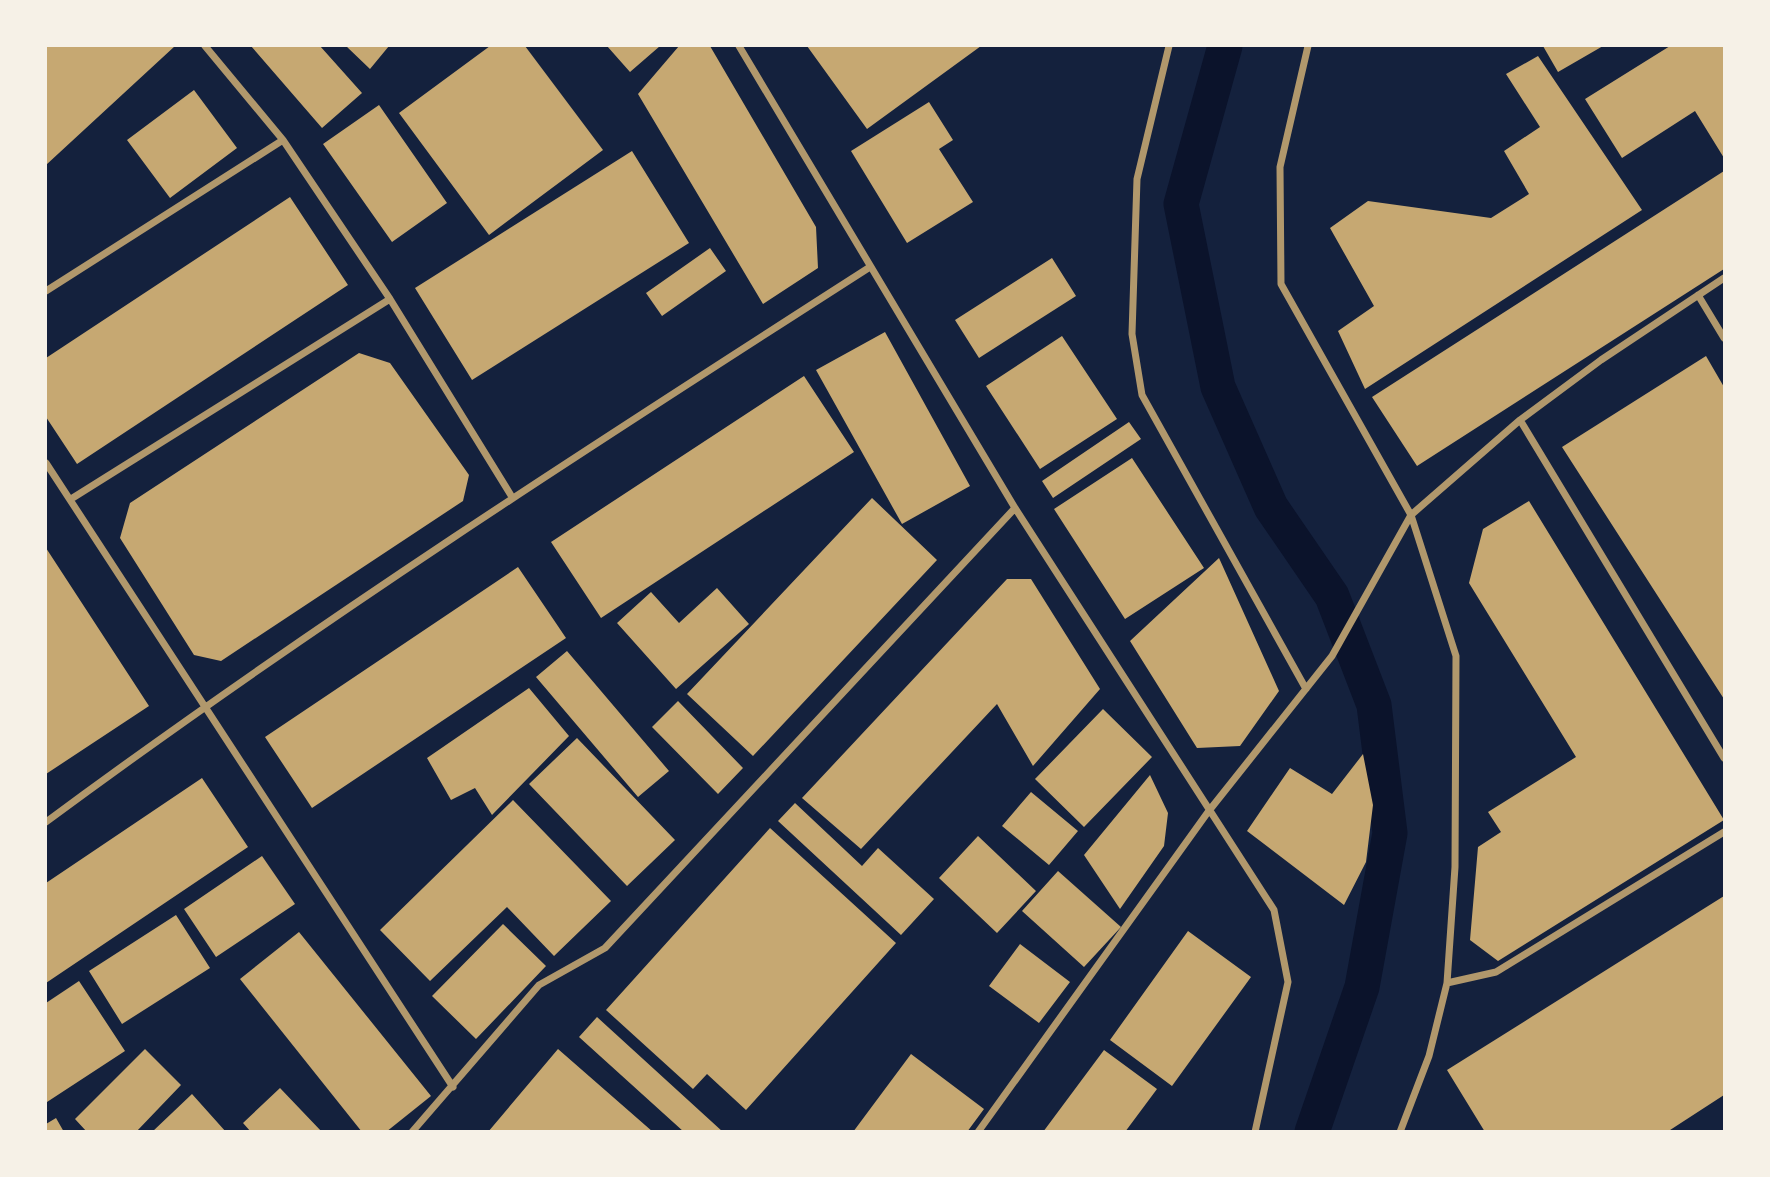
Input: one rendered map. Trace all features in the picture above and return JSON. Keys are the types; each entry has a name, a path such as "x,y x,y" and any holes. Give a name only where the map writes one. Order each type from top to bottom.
{"street":[{"path":"205,46 283,140 390,299 512,497"},
{"path":"739,46 1015,508 1208,812 1274,910 1289,982 1255,1132"},
{"path":"1169,46 1137,179 1132,334 1142,395 1306,689"},
{"path":"1308,46 1280,167 1281,284 1411,515 1456,656 1455,867 1447,983 1429,1056 1399,1132"},
{"path":"46,291 283,140"},
{"path":"46,822 205,704 512,497 870,267"},
{"path":"978,1132 1208,812 1332,656 1411,515 1520,420 1601,359 1724,278"},
{"path":"1698,295 1724,338"},
{"path":"71,499 390,299"},
{"path":"1520,420 1724,758"},
{"path":"46,463 453,1087"},
{"path":"412,1132 539,985 605,948 1015,508"},
{"path":"1447,983 1496,972 1724,832"}],"building":[{"path":"46,46 175,46 46,165"},
{"path":"251,46 320,46 362,93 322,128"},
{"path":"346,46 389,46 370,69"},
{"path":"490,46 525,46 603,150 489,235 399,113"},
{"path":"607,46 660,46 630,72"},
{"path":"679,46 710,46 816,227 818,268 763,304 638,94"},
{"path":"807,46 981,46 867,129"},
{"path":"1543,46 1603,46 1558,72"},
{"path":"1670,46 1724,46 1724,158 1695,111 1622,158 1585,99"},
{"path":"1538,56 1642,210 1365,389 1338,331 1374,306 1330,228 1368,201 1491,218 1529,194 1504,151 1540,127 1506,74"},
{"path":"194,90 237,148 170,198 127,140"},
{"path":"929,102 953,140 939,149 973,202 907,243 851,151"},
{"path":"379,105 447,203 392,242 323,144"},
{"path":"632,151 689,243 472,380 415,288"},
{"path":"1724,171 1724,269 1417,466 1372,397"},
{"path":"290,197 348,285 77,464 46,417 46,358"},
{"path":"710,248 726,271 662,316 646,293"},
{"path":"1052,258 1076,296 979,358 955,320"},
{"path":"885,332 970,486 902,524 816,370"},
{"path":"1062,336 1117,419 1040,469 986,386"},
{"path":"359,353 390,363 469,475 463,501 221,661 194,655 120,538 130,503"},
{"path":"1706,356 1724,387 1724,699 1562,447"},
{"path":"804,376 854,452 601,618 551,542"},
{"path":"1129,422 1141,439 1053,498 1042,481"},
{"path":"1132,458 1204,568 1125,619 1054,509"},
{"path":"872,498 937,560 753,756 687,694"},
{"path":"1529,501 1724,820 1498,961 1470,940 1478,847 1501,832 1488,812 1576,757 1469,583 1483,529"},
{"path":"46,548 149,706 46,774"},
{"path":"1219,558 1279,691 1240,746 1197,748 1130,641"},
{"path":"518,567 566,638 312,808 265,737"},
{"path":"1007,579 1031,579 1100,689 1033,766 997,704 861,849 802,798"},
{"path":"717,588 749,624 676,689 617,623 651,592 679,623"},
{"path":"567,651 669,771 638,797 536,677"},
{"path":"529,688 569,736 492,815 475,788 451,800 427,758"},
{"path":"678,701 743,768 718,794 652,727"},
{"path":"1103,709 1152,757 1084,827 1035,779"},
{"path":"577,738 675,840 627,886 529,784"},
{"path":"1363,754 1373,805 1366,862 1344,905 1247,831 1290,768 1332,794"},
{"path":"1150,775 1168,813 1164,846 1120,909 1084,855"},
{"path":"202,778 248,847 46,983 46,883"},
{"path":"1031,792 1078,831 1049,865 1002,826"},
{"path":"513,800 611,901 554,956 507,907 430,981 380,930"},
{"path":"795,803 862,866 878,848 934,899 901,935 778,821"},
{"path":"770,828 896,943 746,1110 707,1074 693,1089 606,1010"},
{"path":"978,836 1036,891 997,933 939,878"},
{"path":"262,856 295,904 216,957 184,909"},
{"path":"1058,871 1121,927 1084,967 1022,911"},
{"path":"1724,896 1724,1095 1667,1132 1485,1132 1447,1070"},
{"path":"176,915 210,968 122,1024 89,971"},
{"path":"503,924 546,966 476,1039 432,996"},
{"path":"1188,931 1251,977 1172,1086 1110,1040"},
{"path":"299,932 431,1096 386,1132 362,1132 240,979"},
{"path":"1020,944 1070,982 1039,1023 989,986"},
{"path":"79,981 125,1051 47,1102 46,1003"},
{"path":"597,1017 723,1132 684,1132 579,1037"},
{"path":"145,1049 181,1085 136,1132 87,1132 75,1119"},
{"path":"558,1049 653,1132 488,1132"},
{"path":"1104,1050 1157,1089 1125,1132 1043,1132"},
{"path":"911,1054 984,1109 967,1132 853,1132"},
{"path":"280,1088 322,1132 251,1132 243,1123"},
{"path":"192,1094 226,1132 152,1132"},
{"path":"56,1118 64,1132 46,1132 46,1124"}],"waterway":[{"path":"1225,46 1181,204 1218,387 1271,507 1332,596 1374,705 1390,833 1362,987 1312,1132"}]}
